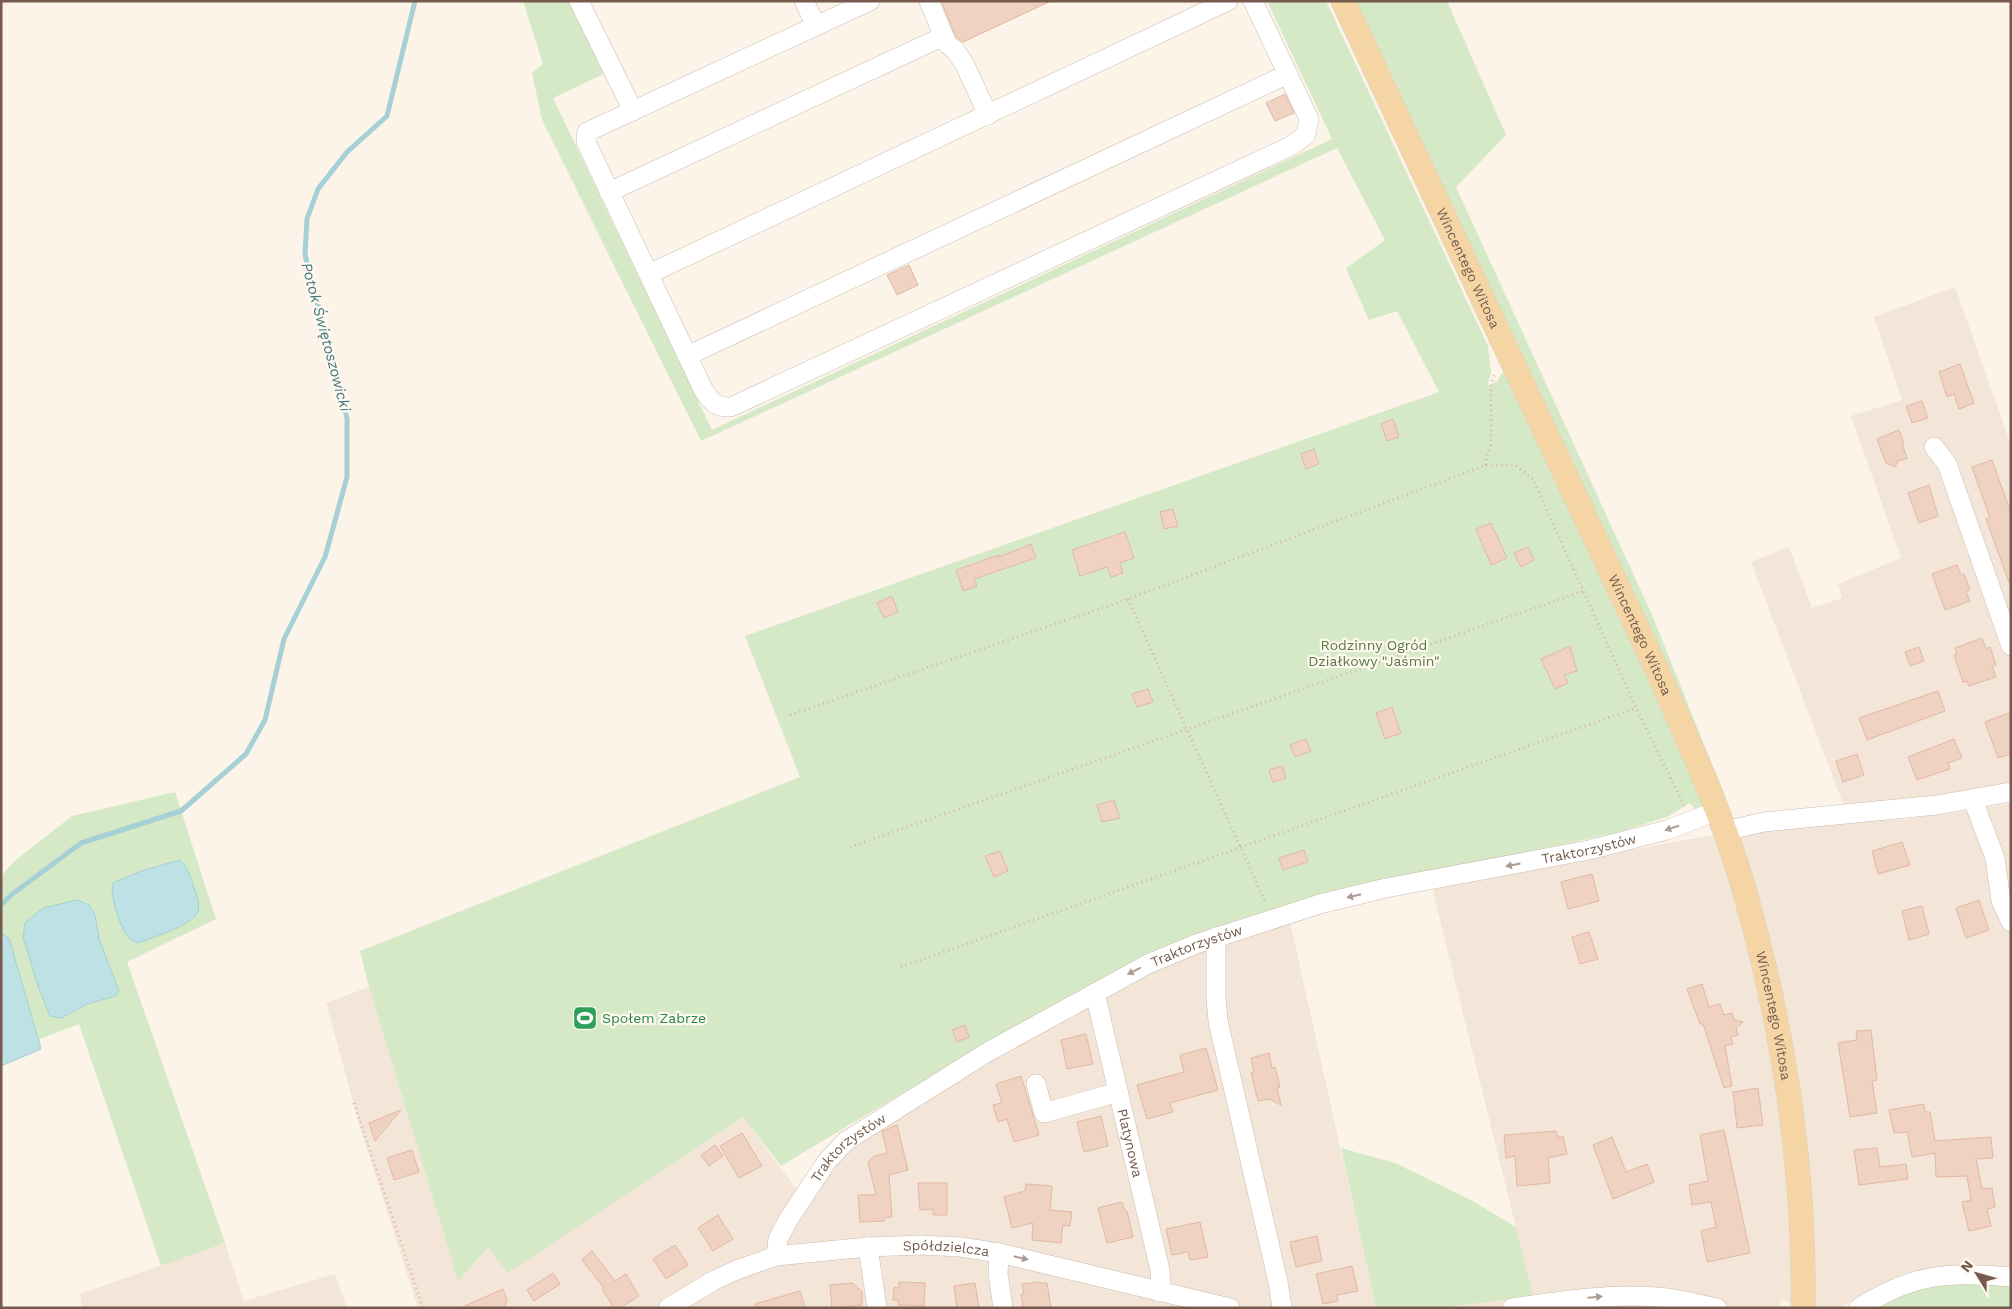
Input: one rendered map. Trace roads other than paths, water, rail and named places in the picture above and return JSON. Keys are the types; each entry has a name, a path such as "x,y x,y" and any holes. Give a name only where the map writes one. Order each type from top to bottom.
{"main road":[{"name":"Wincentego Witosa","path":"1342,1 1656,668 1693,751 1744,888 1762,961 1786,1077 1795,1133 1802,1211 1802,1308"}],"street":[{"path":"579,1 633,111"},
{"path":"804,1 816,26"},
{"path":"870,1 587,132 586,142 687,356 703,389 712,402 720,408 731,407 1291,146 1306,135 1308,119 1254,1"},
{"path":"929,1 947,44 965,65 988,115"},
{"path":"648,274 1228,1"},
{"path":"609,192 944,36"},
{"path":"687,356 1288,74"},
{"path":"1934,447 1947,464 2011,646"},
{"name":"Traktorzystów","path":"776,1256 776,1248 782,1229 827,1161 846,1141 986,1053 1094,993 1148,964 1216,938 1272,919 1355,895 1589,850 1691,822 1764,822 1904,809 1973,800 2011,792"},
{"path":"1973,800 1994,858 2001,901 2011,922"},
{"path":"1216,938 1218,1020 1278,1282 1282,1308"},
{"name":"Platynowa","path":"1094,993 1160,1270 1161,1286 1159,1292"},
{"path":"1036,1084 1044,1113 1118,1092"},
{"name":"Spółdzielcza","path":"668,1308 727,1274 776,1256 868,1247 939,1245 999,1253 1230,1308"},
{"path":"868,1247 877,1308"},
{"path":"999,1253 998,1274 1003,1308"},
{"path":"1859,1308 1893,1288 1927,1278 1962,1274 2011,1277"},
{"path":"1512,1308 1567,1300 1626,1296 1659,1297 1717,1308"}],"water":[{"path":"180,860 189,873 196,894 199,905 197,914 193,919 178,927 137,943 128,937 121,925 114,902 113,883 141,871"},
{"path":"77,900 89,905 95,915 99,939 119,991 116,996 87,1004 61,1018 50,1016 38,986 23,937 25,923 43,908"},
{"path":"1,933 9,938 41,1049 1,1066"}],"waterway":[{"name":"Potok Świętoszowicki","path":"1,905 11,895 81,843 181,811 246,754 265,720 284,639 325,557 347,477 347,418 305,255 307,219 318,189 347,152 387,116 415,1"}],"place":[{"name":"Społem Zabrze","path":"585,1018"}],"park label":[{"name":"Rodzinny Ogród Działkowy \"Jaśmin\"","path":"1374,654"}]}
